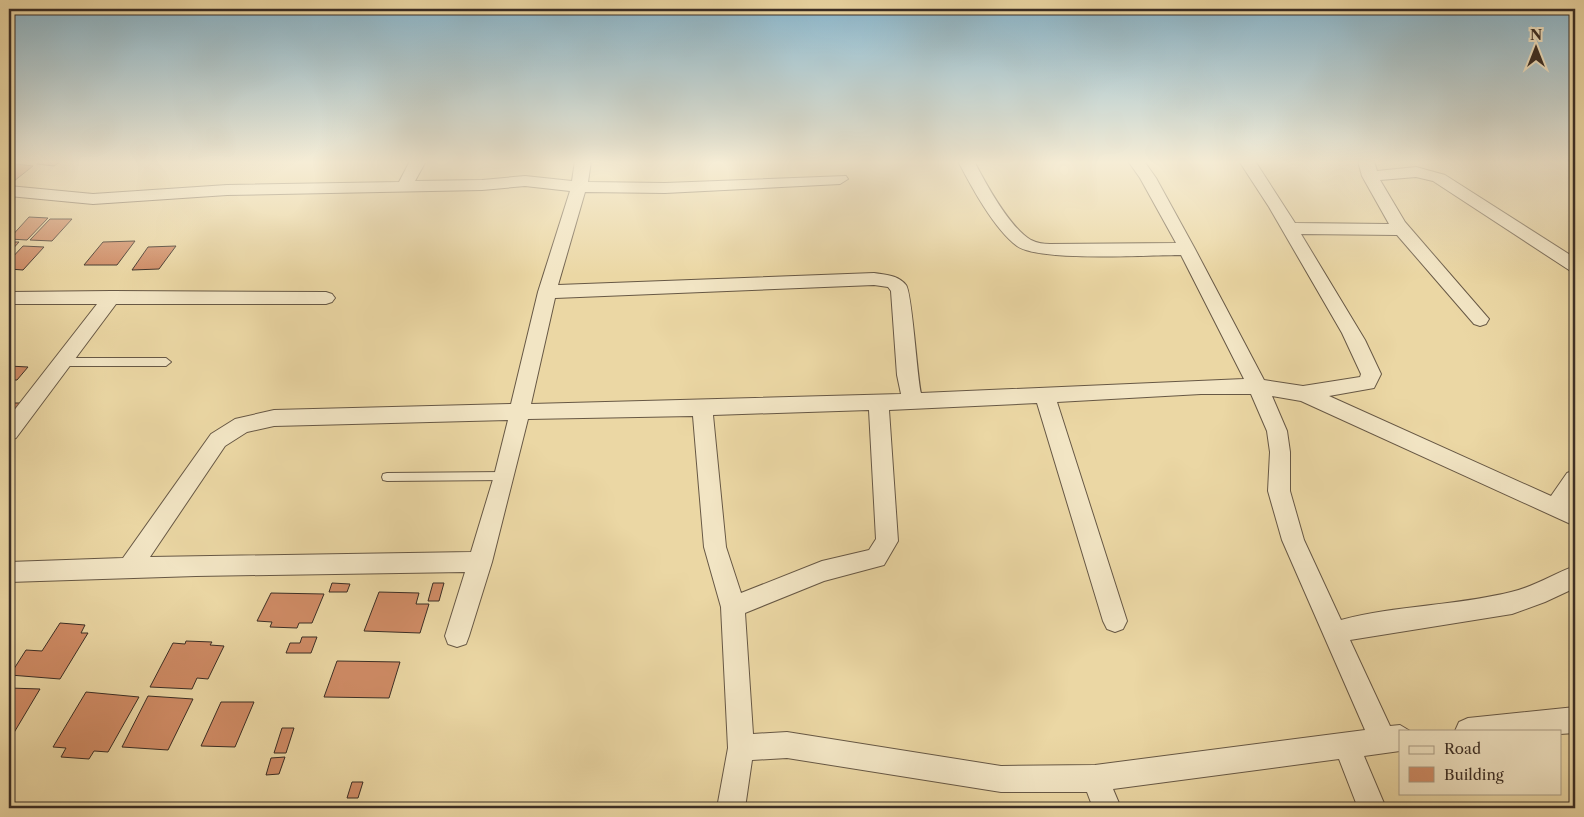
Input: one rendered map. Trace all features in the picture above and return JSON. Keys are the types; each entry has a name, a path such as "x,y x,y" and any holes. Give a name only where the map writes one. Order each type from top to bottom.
{"street":[{"path":"457,636 481,562 505,476 522,411 547,292 575,199"},
{"path":"991,199 1022,242 1034,248 1050,250 1187,250"},
{"path":"741,748 787,745 1001,779 1095,778 1391,738 1336,633 1294,540 1280,492 1280,452 1277,431 1258,387 1159,199"},
{"path":"1271,199 1337,311 1351,330 1371,374 1367,383 1314,390 1305,394"},
{"path":"1380,199 1401,230 1480,319"},
{"path":"1472,199 1575,266"},
{"path":"1289,228 1401,230"},
{"path":"547,292 874,279 893,282 900,289 907,375 912,400"},
{"path":"9,432 112,297"},
{"path":"9,298 326,298"},
{"path":"129,569 218,440 242,425 274,418 522,411 702,409 1045,396 1186,387 1281,388 1305,394 1556,506 1575,517"},
{"path":"1045,396 1115,621"},
{"path":"733,607 822,571 876,558 887,541 878,402"},
{"path":"702,409 715,547 733,607 741,748 731,808"},
{"path":"1556,506 1575,479"},
{"path":"9,572 481,562"},
{"path":"1336,633 1380,622 1511,603 1546,592 1575,576"},
{"path":"1478,730 1575,720"},
{"path":"1346,744 1372,808"},
{"path":"1095,778 1107,808"}],"lane":[{"path":"64,362 166,362"},
{"path":"387,477 505,476"}],"building":[{"path":"29,217 48,218 27,240 9,239"},
{"path":"50,219 72,219 52,241 30,240"},
{"path":"135,241 117,265 84,265 103,242"},
{"path":"9,242 19,242 9,253"},
{"path":"23,246 44,247 23,270 9,269 9,261"},
{"path":"176,246 159,269 132,270 148,247"},
{"path":"9,366 28,367 17,380 9,380"},
{"path":"9,403 20,403 9,418"},
{"path":"332,583 350,584 347,592 329,592"},
{"path":"433,583 444,583 439,601 428,601"},
{"path":"379,592 419,593 416,604 429,604 420,633 364,631"},
{"path":"271,593 324,594 312,623 299,623 297,628 270,627 272,622 257,621"},
{"path":"60,623 85,625 81,633 88,633 60,679 10,675 26,650 42,651"},
{"path":"302,637 317,637 311,653 286,653 290,643 300,643"},
{"path":"186,641 212,642 210,645 224,646 208,679 197,678 192,689 150,687 173,643 185,644"},
{"path":"337,661 400,662 389,698 324,697"},
{"path":"9,688 40,689 9,741"},
{"path":"86,692 139,697 108,752 94,751 89,759 61,757 66,748 53,747"},
{"path":"148,696 193,699 168,750 122,747"},
{"path":"221,702 254,702 235,747 201,746"},
{"path":"282,728 294,728 286,753 274,753"},
{"path":"285,757 279,774 266,775 271,758"},
{"path":"352,782 363,782 358,798 347,798"}]}
